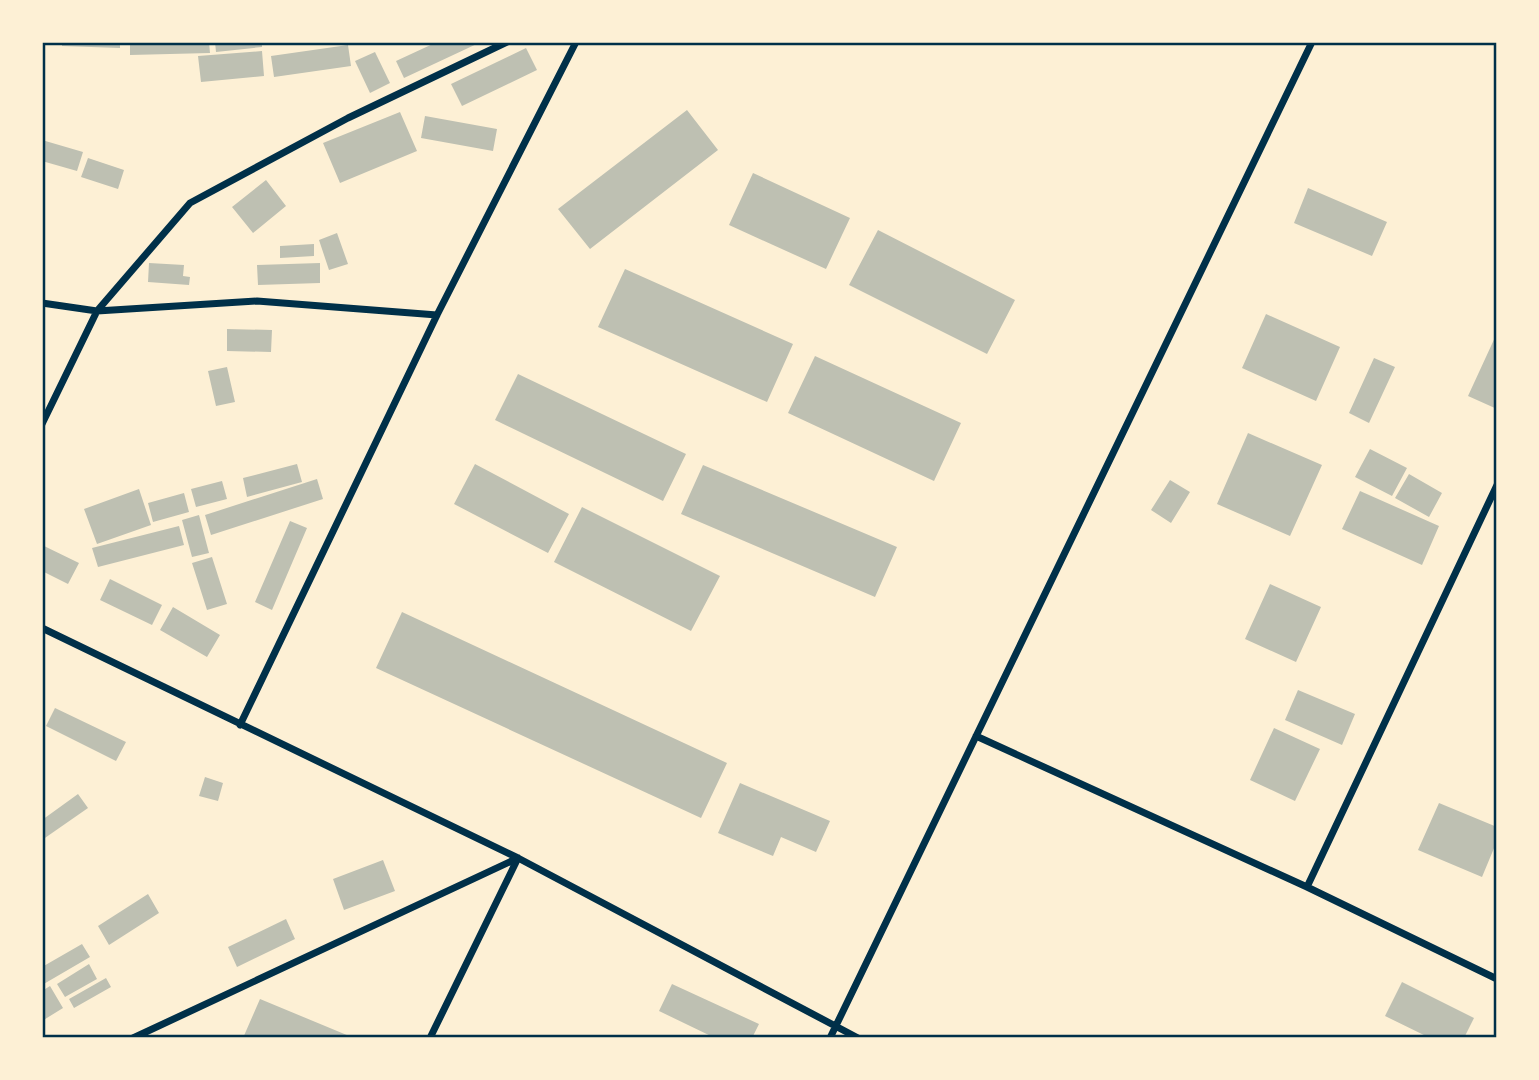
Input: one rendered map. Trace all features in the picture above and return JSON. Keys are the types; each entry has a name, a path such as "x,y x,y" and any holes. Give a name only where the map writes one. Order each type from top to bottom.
{"street":[{"path":"42,424 97,311 190,203 348,118 507,42"},
{"path":"240,725 437,315 576,42"},
{"path":"830,1038 1312,42"},
{"path":"42,303 97,311 257,301 437,315"},
{"path":"1307,887 1497,485"},
{"path":"42,628 518,858 858,1038"},
{"path":"976,736 1307,887 1497,979"},
{"path":"133,1038 518,858"},
{"path":"430,1038 518,858"}],"building":[{"path":"62,42 120,42 120,48 62,46"},
{"path":"130,42 209,42 210,53 130,55"},
{"path":"215,42 262,42 262,47 216,52"},
{"path":"437,42 481,42 404,78 396,61"},
{"path":"348,45 351,66 274,77 271,56"},
{"path":"526,48 537,70 462,106 451,84"},
{"path":"262,51 264,76 201,82 198,56"},
{"path":"375,52 390,83 370,93 355,61"},
{"path":"687,110 718,150 590,249 558,209"},
{"path":"400,112 417,151 340,183 323,143"},
{"path":"425,116 497,129 493,151 421,138"},
{"path":"42,140 83,152 77,171 42,161"},
{"path":"88,158 124,170 118,189 81,177"},
{"path":"753,173 850,218 826,269 729,225"},
{"path":"266,180 286,206 253,233 232,207"},
{"path":"1308,188 1387,222 1372,256 1294,223"},
{"path":"878,230 1015,300 987,354 849,285"},
{"path":"337,233 348,264 329,270 319,240"},
{"path":"314,244 314,256 280,258 280,246"},
{"path":"149,263 184,265 183,276 190,277 189,285 148,282"},
{"path":"320,263 320,283 258,285 257,265"},
{"path":"625,269 793,344 767,402 598,327"},
{"path":"1266,314 1340,347 1316,401 1242,368"},
{"path":"227,329 272,330 271,352 227,351"},
{"path":"1497,333 1497,409 1468,396"},
{"path":"815,356 961,423 934,481 788,413"},
{"path":"1374,358 1395,367 1369,423 1349,413"},
{"path":"227,367 235,402 216,406 208,371"},
{"path":"518,374 686,454 663,501 495,420"},
{"path":"1248,433 1322,465 1290,536 1217,504"},
{"path":"1370,449 1407,468 1392,496 1355,477"},
{"path":"297,464 302,482 247,497 243,478"},
{"path":"475,464 569,514 548,553 454,504"},
{"path":"703,465 897,547 875,597 681,514"},
{"path":"1409,474 1442,493 1429,517 1395,498"},
{"path":"317,479 323,499 211,535 205,515"},
{"path":"1170,480 1190,492 1171,523 1151,510"},
{"path":"222,481 227,499 196,507 191,489"},
{"path":"139,489 151,525 97,544 84,509"},
{"path":"1360,491 1439,526 1422,565 1342,529"},
{"path":"184,493 189,512 153,522 148,503"},
{"path":"582,507 720,576 691,631 554,562"},
{"path":"199,515 209,553 192,557 182,520"},
{"path":"290,521 307,528 272,610 255,602"},
{"path":"179,526 184,545 98,567 92,548"},
{"path":"42,545 79,563 68,584 42,571"},
{"path":"212,557 227,604 207,610 192,563"},
{"path":"110,579 162,605 152,625 100,600"},
{"path":"1270,584 1321,607 1296,662 1245,639"},
{"path":"173,607 220,635 207,657 160,630"},
{"path":"402,612 727,763 701,818 376,668"},
{"path":"1298,690 1355,714 1342,745 1285,720"},
{"path":"55,708 126,742 116,761 46,726"},
{"path":"1274,728 1320,749 1295,801 1250,780"},
{"path":"205,777 223,783 218,801 199,796"},
{"path":"740,783 830,821 816,852 781,837 773,856 718,833"},
{"path":"78,794 88,808 42,840 42,820"},
{"path":"1439,803 1497,827 1497,841 1482,877 1418,850"},
{"path":"383,860 395,891 344,910 333,879"},
{"path":"148,894 159,913 109,945 98,926"},
{"path":"286,919 295,939 237,967 228,947"},
{"path":"82,944 90,957 42,985 42,967"},
{"path":"89,964 97,979 65,997 57,984"},
{"path":"106,978 111,987 74,1008 69,999"},
{"path":"1402,982 1474,1018 1464,1038 1430,1038 1385,1016"},
{"path":"672,984 759,1024 752,1038 715,1038 659,1011"},
{"path":"50,986 63,1008 42,1021 42,991"},
{"path":"260,999 354,1038 243,1038"}]}
